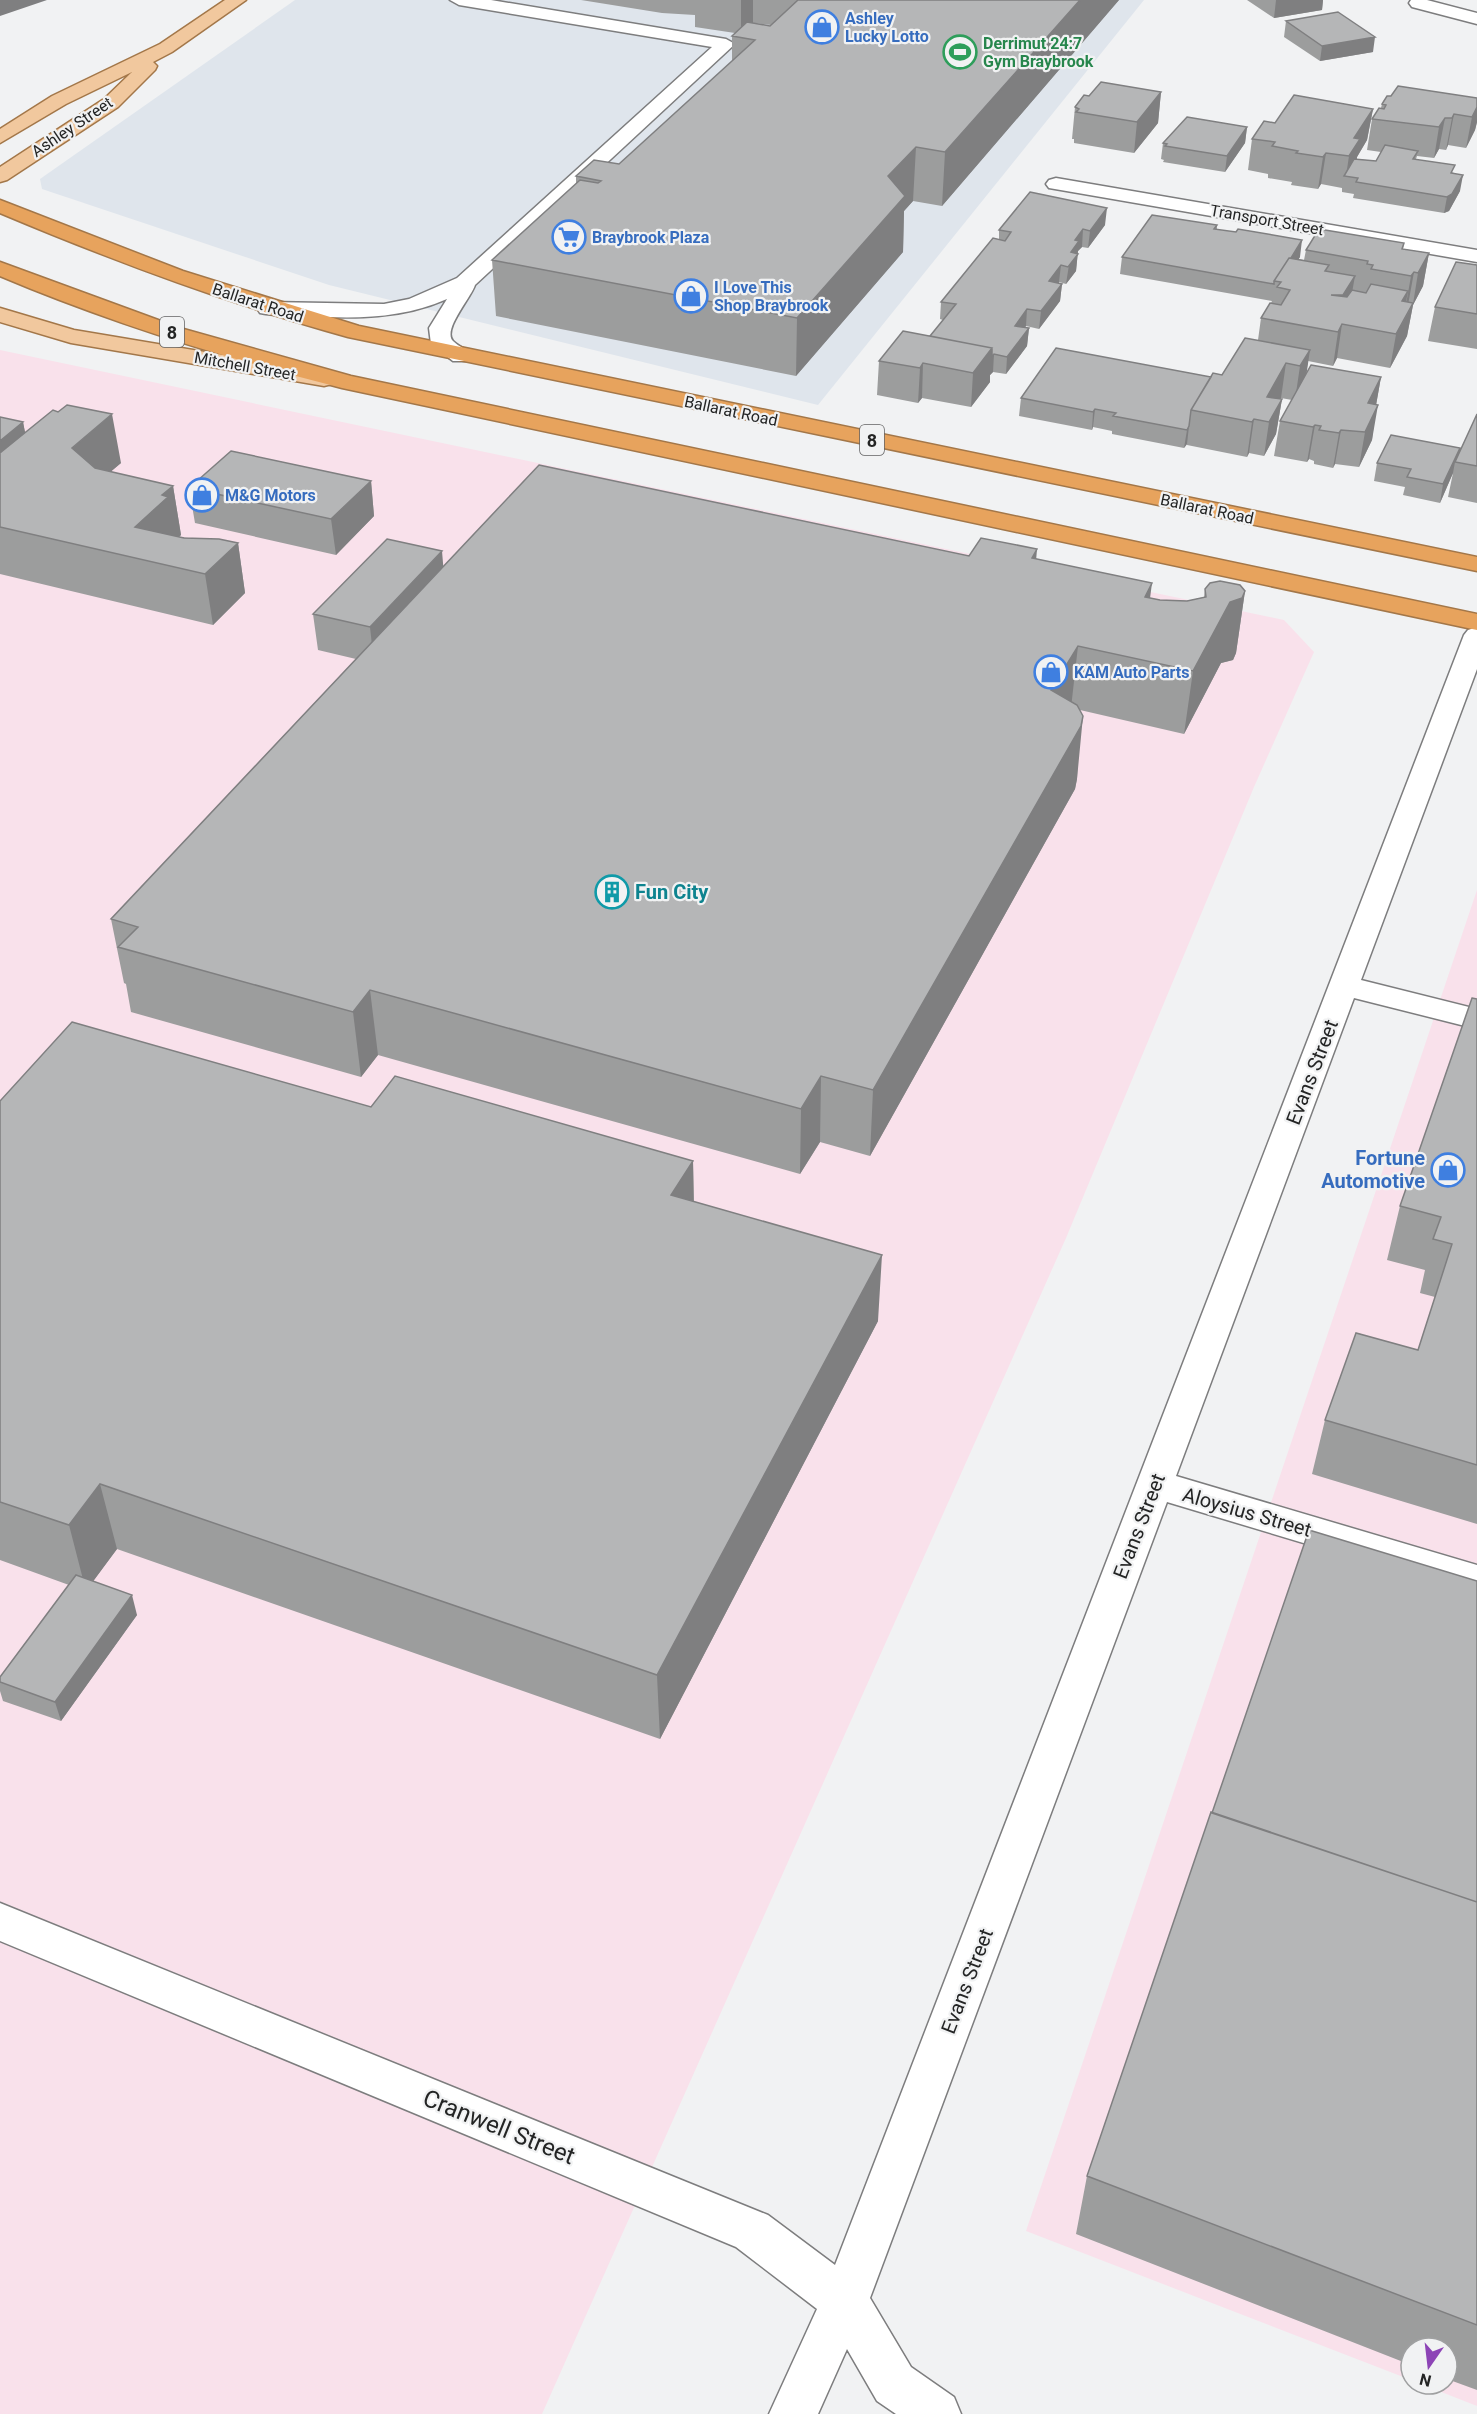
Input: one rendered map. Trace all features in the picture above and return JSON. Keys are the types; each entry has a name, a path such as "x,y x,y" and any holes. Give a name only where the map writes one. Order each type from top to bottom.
{"highway":[{"name":"Ballarat Road","path":"0,206 165,272 268,308 356,332 461,356 1477,564"},
{"name":"8","path":"0,267 72,298 153,326 258,359 350,383 1477,622"}],"main road":[{"name":"Ashley Street","path":"0,137 59,100 166,48 237,0"},
{"name":"Ashley Street","path":"0,176 111,103 166,48"},
{"name":"Mitchell Street","path":"0,315 90,340 350,383"}],"street":[{"path":"268,308 384,310 426,300 465,283 726,44 459,0"},
{"path":"1418,3 1477,20"},
{"name":"Transport Street","path":"1056,184 1477,255"},
{"path":"461,356 442,344 439,333 442,323 464,293 465,283"},
{"name":"Evans Street","path":"793,2414 845,2301 1477,635"},
{"path":"1345,986 1477,1019"},
{"name":"Aloysius Street","path":"1155,1484 1477,1580"},
{"name":"Cranwell Street","path":"0,1922 752,2231 845,2301 894,2384 937,2414"}],"shaded area":[{"name":"Braybrook Plaza","path":"295,0 1144,0 818,405 329,285 42,189 40,179"},
{"path":"0,350 1284,620 1314,652 1254,787 1066,1238 542,2414 0,2414"},
{"path":"1477,890 1477,2406 1452,2396 1459,2396 1459,2336 1399,2336 1399,2375 1026,2231"}],"building":[{"path":"798,0 1080,0 945,152 916,147 888,176 905,196 797,318 492,260 580,180 598,183 601,181 576,176 594,160 619,164 755,40 732,36 747,22 770,26"},
{"path":"1338,12 1375,37 1322,46 1286,21"},
{"path":"1101,82 1161,92 1137,122 1076,112 1079,109 1075,107 1084,95 1089,96"},
{"path":"1398,86 1477,98 1477,107 1472,117 1454,114 1452,118 1445,118 1439,127 1372,119 1379,108 1384,109 1386,105 1382,104"},
{"path":"1294,95 1373,109 1354,138 1360,139 1349,156 1326,153 1323,157 1296,153 1298,151 1272,146 1275,142 1252,139 1264,121 1275,123"},
{"path":"1187,117 1247,127 1227,156 1165,146 1167,144 1163,143"},
{"path":"1385,145 1418,151 1413,159 1455,165 1451,173 1463,175 1452,194 1447,197 1356,182 1358,178 1344,176 1354,159 1376,161"},
{"path":"1030,192 1107,208 1090,231 1083,229 1075,240 1079,241 1071,252 1078,254 1068,267 1061,265 1049,281 1062,284 1041,311 1027,309 1015,326 1029,328 1007,357 994,354 992,357 992,348 930,336 956,304 941,302 993,238 1005,241 1011,232 999,230"},
{"path":"1152,215 1217,225 1214,229 1236,232 1238,229 1302,240 1274,284 1122,257"},
{"path":"1319,229 1404,243 1402,249 1429,253 1418,273 1414,272 1411,276 1371,269 1373,265 1367,264 1368,261 1306,250"},
{"path":"1289,258 1329,265 1325,271 1355,276 1343,295 1331,295 1347,297 1352,290 1366,293 1371,284 1408,291 1402,301 1413,303 1396,334 1342,324 1338,332 1261,318 1270,303 1281,305 1290,290 1277,287 1281,282 1274,281"},
{"path":"1456,262 1477,265 1477,314 1435,307"},
{"path":"903,331 992,348 973,373 923,363 920,368 879,361"},
{"path":"1245,338 1310,350 1300,366 1286,363 1267,397 1282,399 1269,422 1254,419 1252,422 1191,410 1213,373 1222,375"},
{"path":"1056,348 1211,377 1191,410 1187,430 1113,416 1116,413 1095,409 1093,412 1021,398"},
{"path":"1311,365 1381,377 1368,403 1378,405 1365,432 1341,430 1339,433 1319,430 1321,426 1313,427 1280,421"},
{"path":"67,405 112,414 72,448 95,468 173,486 162,495 168,497 135,527 184,538 219,539 238,543 205,574 0,527 0,453 53,410 58,412"},
{"path":"1477,414 1477,466 1455,462"},
{"path":"0,417 23,422 0,441"},
{"path":"1391,435 1460,448 1443,484 1407,477 1411,469 1377,463"},
{"path":"231,451 371,481 331,519 189,488"},
{"name":"Fun City","path":"539,465 969,556 981,538 1037,549 1032,558 1152,583 1145,597 1160,600 1187,601 1206,597 1205,589 1210,583 1220,581 1240,585 1245,591 1242,598 1230,602 1193,671 1078,646 1051,690 1077,705 1083,716 1081,726 873,1090 821,1076 801,1109 370,990 353,1012 118,947 138,927 111,919"},
{"path":"387,539 442,551 370,627 313,614"},
{"path":"1472,998 1477,999 1477,1465 1325,1420 1356,1333 1418,1350 1452,1244 1433,1239 1441,1217 1400,1206"},
{"path":"72,1022 371,1107 395,1076 693,1161 671,1195 882,1255 657,1675 100,1484 69,1525 0,1502 0,1101"},
{"path":"1309,1530 1477,1581 1477,1902 1212,1813"},
{"path":"76,1575 132,1595 55,1702 0,1682 0,1677"},
{"path":"1211,1812 1477,1902 1477,2325 1087,2176"}],"place":[{"name":"Ashley Lucky Lotto","path":"822,27"},
{"name":"Derrimut 24:7 Gym Braybrook","path":"960,52"},
{"name":"Braybrook Plaza","path":"569,237"},
{"name":"I Love This Shop Braybrook","path":"691,296"},
{"name":"M&G Motors","path":"202,495"},
{"name":"KAM Auto Parts","path":"1051,672"},
{"name":"Fun City","path":"612,892"},
{"name":"Fortune Automotive","path":"1448,1170"}]}
